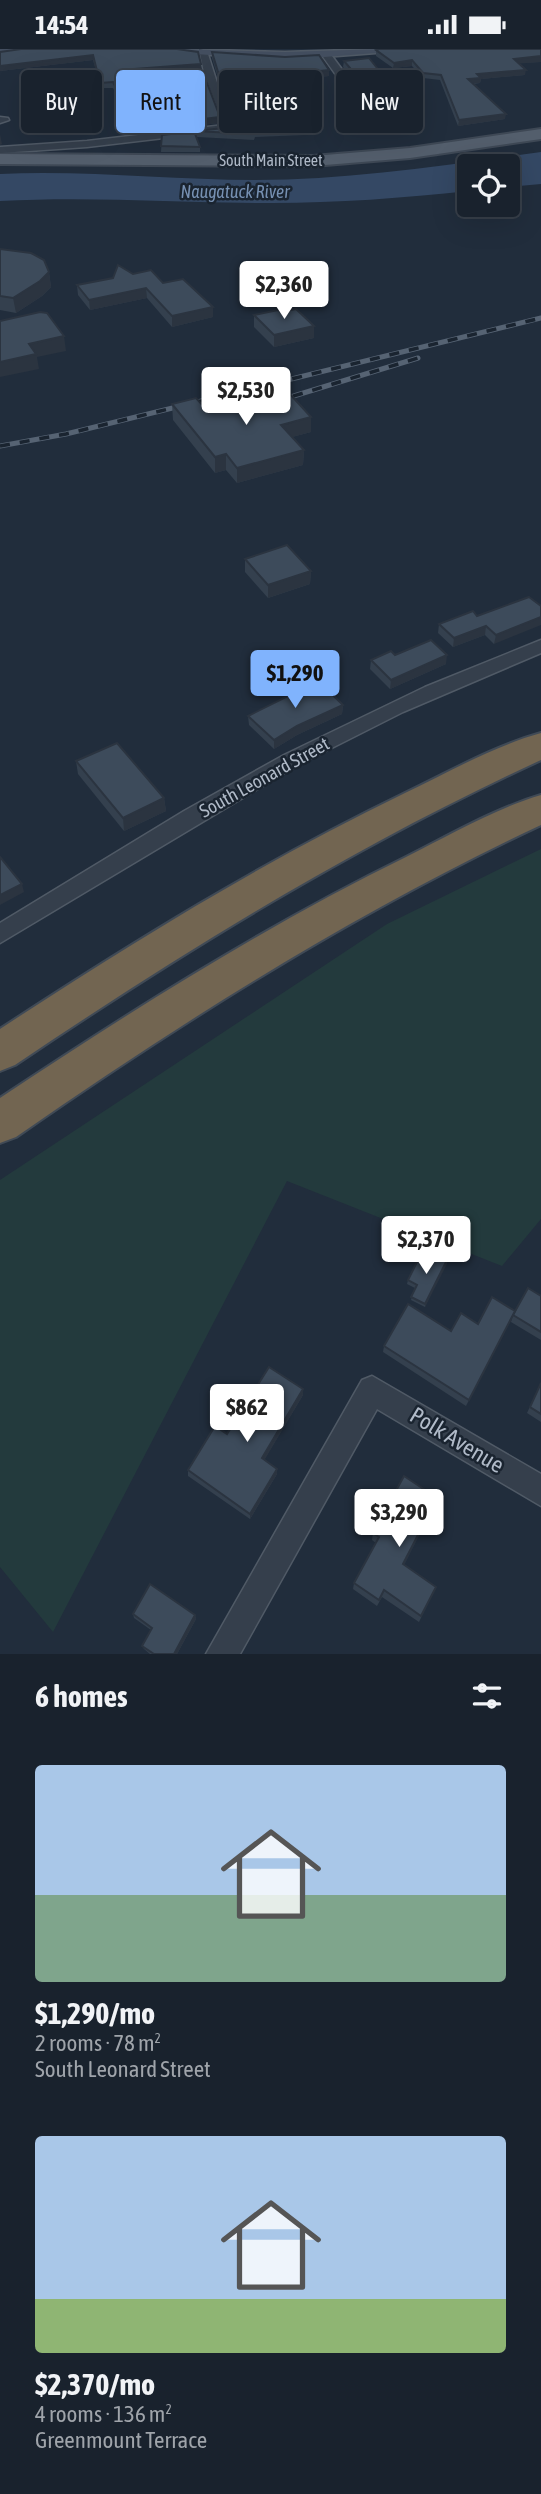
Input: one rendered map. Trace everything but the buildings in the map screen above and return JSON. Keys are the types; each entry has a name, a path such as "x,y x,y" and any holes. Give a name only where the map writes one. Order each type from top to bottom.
{"highway":[{"path":"0,1052 142,958 276,878 398,812 541,745"},
{"path":"0,1123 184,1000 303,929 439,856 541,809"}],"main road":[{"path":"0,51 16,49"},
{"path":"180,49 269,56 376,49"},
{"name":"South Main Street","path":"0,159 313,161 410,153 541,134"}],"street":[{"path":"0,149 79,145 228,128 231,123 202,51"},
{"path":"326,54 338,70"},
{"path":"205,75 210,75"},
{"name":"South Leonard Street","path":"0,934 174,827 305,753 409,702 541,646"},
{"name":"Polk Avenue","path":"222,1654 372,1390 541,1491"}],"green space":[{"path":"541,849 541,1219 502,1266 287,1181 53,1632 0,1567 0,1180 387,924"}],"water":[{"path":"541,152 541,184 520,186 520,155"},
{"name":"Naugatuck River","path":"457,163 457,192 296,203 68,199 0,201 0,174 64,173 255,180 398,171"}],"railway":[{"path":"0,446 66,434 541,318"},
{"path":"274,402 418,358"}]}
